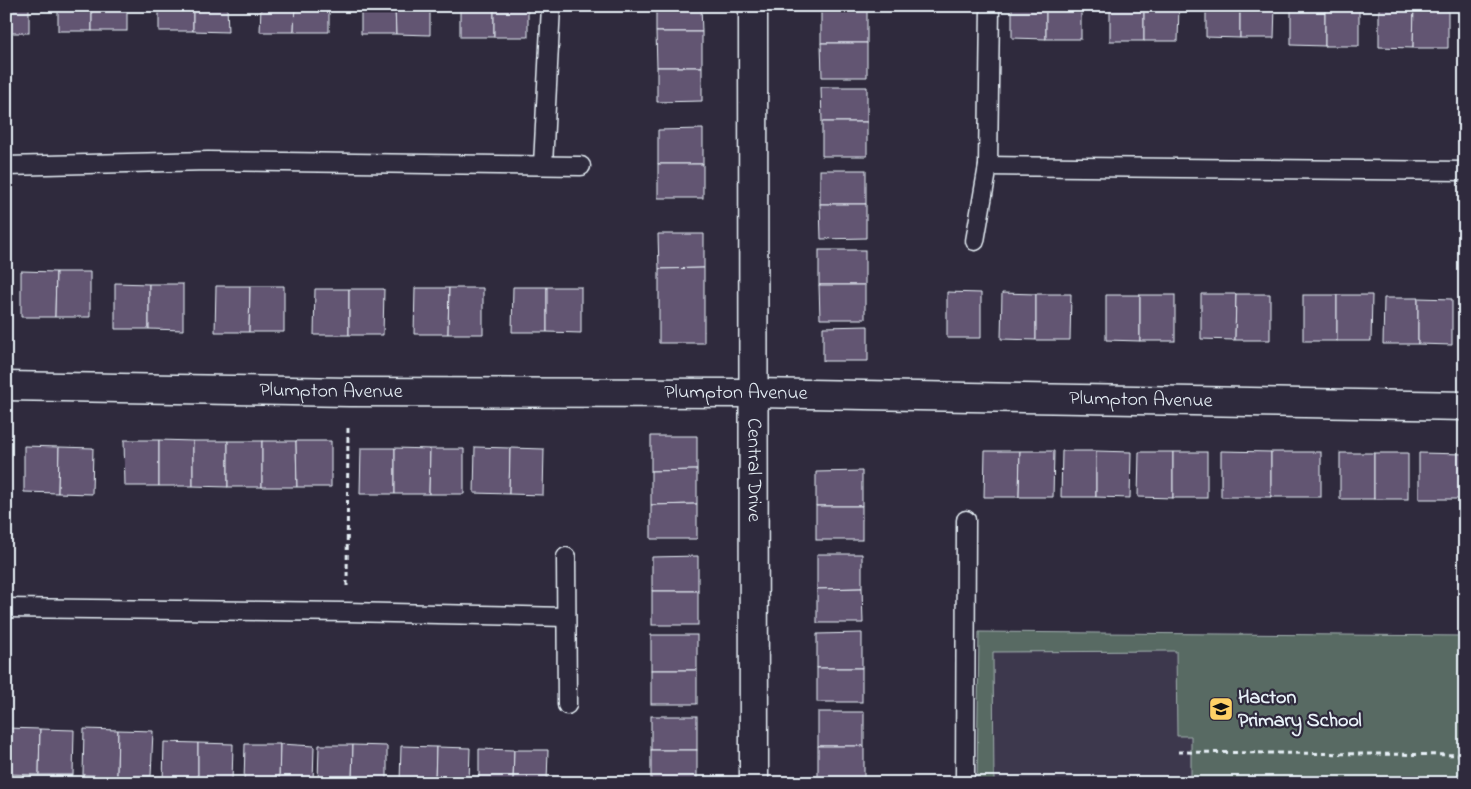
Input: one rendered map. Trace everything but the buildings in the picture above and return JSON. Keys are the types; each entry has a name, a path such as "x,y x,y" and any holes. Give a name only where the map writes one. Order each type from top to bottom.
{"street":[{"name":"Central Drive","path":"753,6 754,783"},
{"name":"Plumpton Avenue","path":"6,386 348,392 754,393 1465,406"}],"lane":[{"path":"543,165 551,6"},
{"path":"974,241 988,166 990,6"},
{"path":"6,166 208,160 581,166"},
{"path":"988,166 1465,171"},
{"path":"965,783 966,520"},
{"path":"566,557 567,705"},
{"path":"6,608 566,617"}],"path":[{"path":"347,612 348,392"},
{"path":"1178,752 1465,755"}],"shaded area":[{"name":"Hacton Primary School","path":"979,632 1465,636 1465,783 977,783"}],"green space":[{"name":"Hacton Primary School","path":"979,632 1465,636 1465,783 1191,783 1191,736 1177,736 1176,651 993,652 994,783 977,783"}],"place":[{"name":"Hacton Primary School","path":"1221,709"}]}
